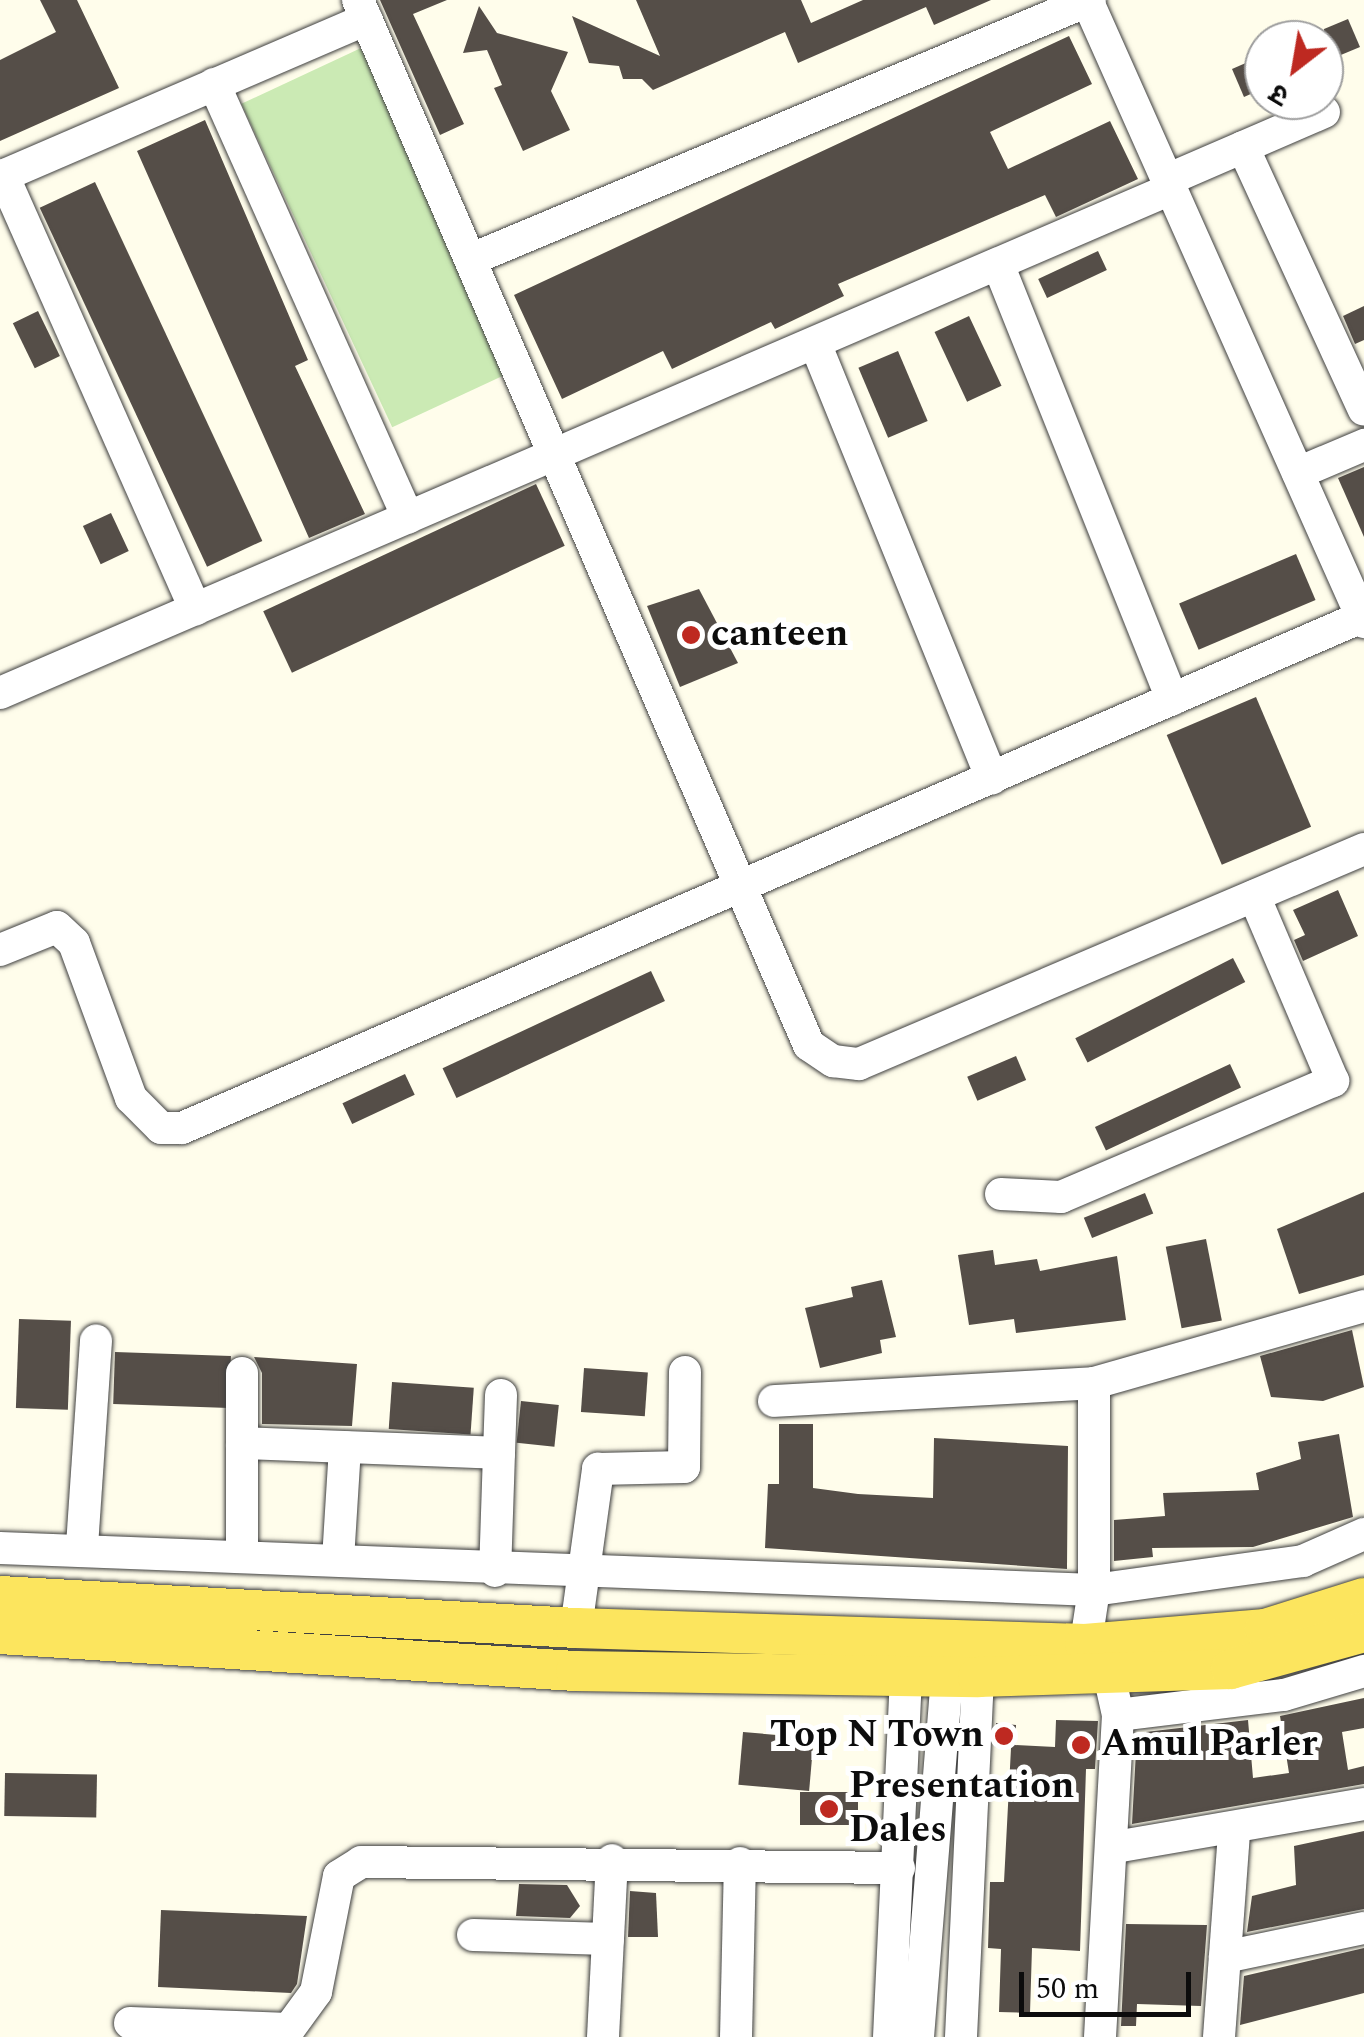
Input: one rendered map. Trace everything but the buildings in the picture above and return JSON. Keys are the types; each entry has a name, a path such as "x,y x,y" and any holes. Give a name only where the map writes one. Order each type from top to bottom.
{"main road":[{"path":"0,1596 576,1628 908,1656 959,1664 1231,1669 1364,1632"},
{"path":"1092,1664 1265,1629 1364,1598"},
{"path":"0,1634 576,1671 908,1656"}],"street":[{"path":"0,950 57,926 74,943 131,1098 160,1128 182,1128 1363,620 1088,0 472,259"},
{"path":"195,609 2,176 214,84 362,9 558,453 809,1045 833,1061 859,1064 1364,849"},
{"path":"214,84 408,518"},
{"path":"0,693 998,264 1305,120"},
{"path":"1243,147 1364,410"},
{"path":"998,264 1172,700"},
{"path":"815,342 992,778"},
{"path":"1298,474 1364,445"},
{"path":"1001,1194 1061,1197 1333,1081 1254,896"},
{"path":"774,1400 1094,1383 1364,1306"},
{"path":"82,1546 96,1340"},
{"path":"576,1628 588,1570 598,1469 684,1467 686,1372"},
{"path":"242,1374 242,1556"},
{"path":"1094,1383 1092,1664 1118,1715 1115,1847 1100,2037"},
{"path":"495,1571 501,1395"},
{"path":"242,1443 499,1453"},
{"path":"338,1559 345,1447"},
{"path":"0,1548 82,1546 495,1571 588,1570 1094,1590 1303,1561 1364,1534"},
{"path":"889,2037 908,1656"},
{"path":"918,2037 959,1664"},
{"path":"959,1664 961,2037"},
{"path":"1118,1715 1284,1695 1364,1671"},
{"path":"1115,1847 1234,1831 1364,1804"},
{"path":"1219,2037 1234,1831"},
{"path":"130,2023 289,2029 316,1992 339,1876 362,1862 612,1860 899,1868"},
{"path":"603,2037 612,1860"},
{"path":"736,2037 740,1863"},
{"path":"1225,1957 1364,1928"},
{"path":"474,1935 608,1939"}],"green space":[{"path":"361,48 512,372 392,427 241,104"}],"place":[{"name":"canteen","path":"691,635"},
{"name":"Top N Town","path":"1004,1736"},
{"name":"Amul Parler","path":"1081,1745"},
{"name":"Presentation Dales","path":"829,1809"}]}
